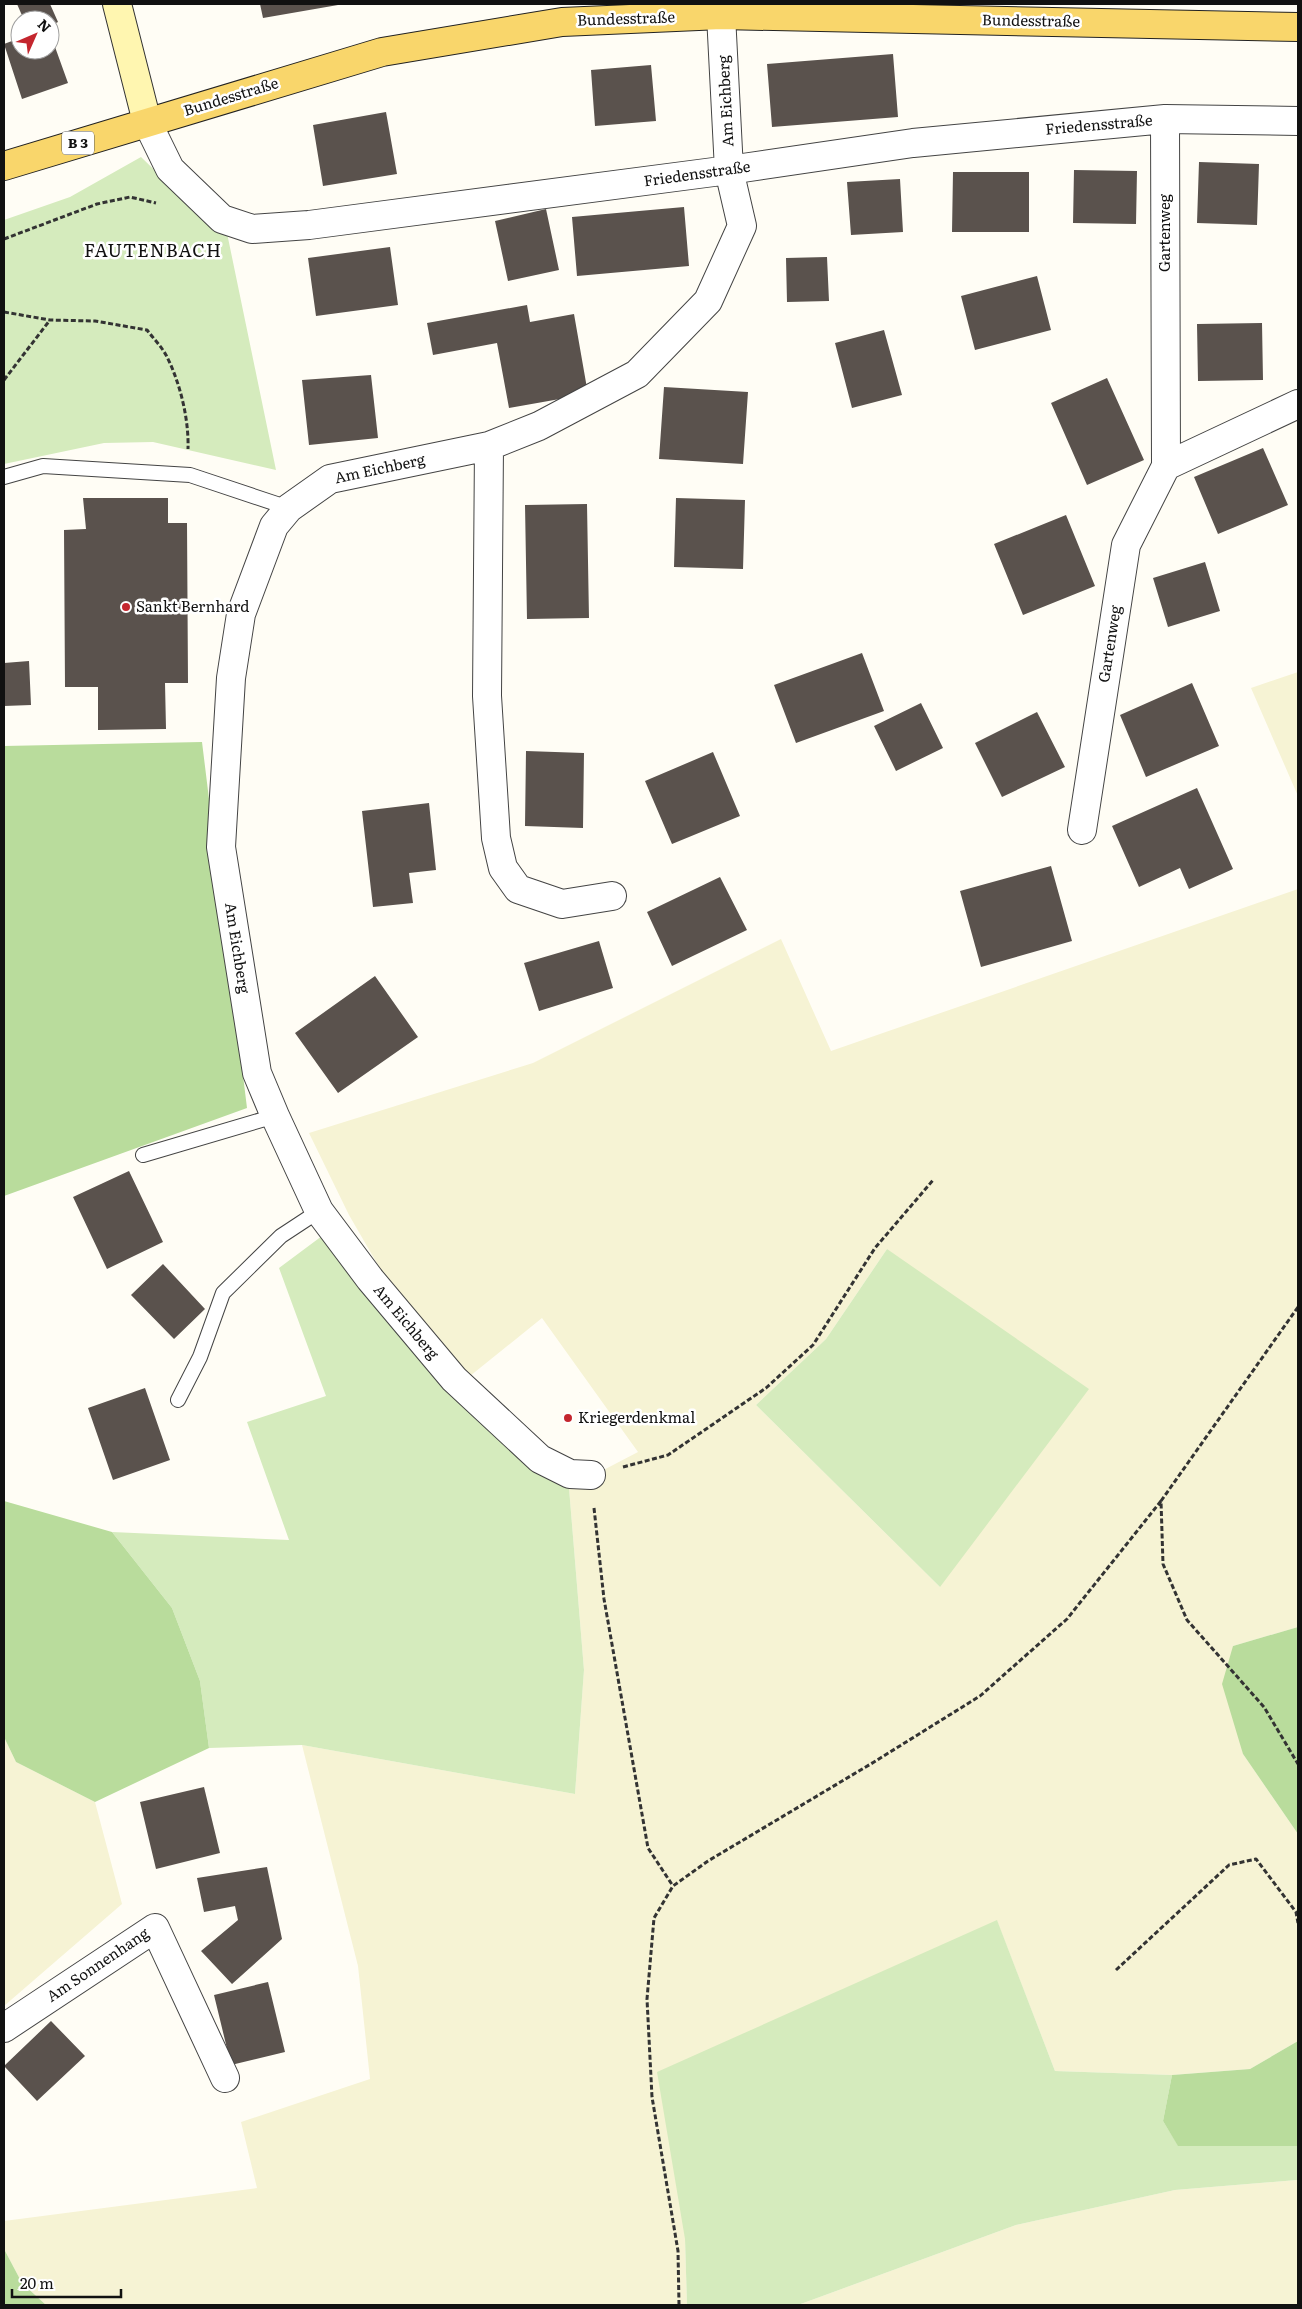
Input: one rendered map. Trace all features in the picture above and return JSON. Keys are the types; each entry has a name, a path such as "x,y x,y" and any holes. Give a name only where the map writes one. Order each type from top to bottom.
{"main road":[{"name":"Bundesstraße","path":"4,166 382,52 562,22 721,15 1021,12 1298,27"}],"street":[{"path":"117,4 147,122"},
{"name":"Am Eichberg","path":"591,1475 570,1474 540,1459 454,1379 370,1279 319,1211 276,1116 257,1073 221,847 231,678 241,614 274,526 289,508 330,479 489,446 539,426 637,374 708,301 742,226 730,170 721,15"},
{"name":"Friedensstraße","path":"147,122 170,169 222,219 252,229 310,225 730,170 913,143 1165,119 1298,121"},
{"name":"Gartenweg","path":"1082,830 1126,546 1166,466 1165,119"},
{"path":"1166,466 1298,404"},
{"path":"489,446 488,696 496,838 503,868 518,889 562,904 612,896"},
{"name":"Am Sonnenhang","path":"4,2028 155,1928 225,2078"}],"lane":[{"path":"4,477 43,466 190,475 289,508"},
{"path":"143,1155 276,1116"},
{"path":"178,1400 200,1357 223,1293 281,1236 319,1211"}],"path":[{"path":"4,239 97,204 130,197 158,204"},
{"path":"4,312 50,320 95,320 147,330 166,354 177,385 188,434 190,475"},
{"path":"4,380 50,320"},
{"path":"673,1886 648,1848 604,1599 591,1475 668,1455 766,1388 813,1344 875,1248 934,1179"},
{"path":"679,2305 678,2251 652,2097 647,1999 654,1918 673,1886 708,1861 980,1696 1067,1619 1161,1501 1298,1307"},
{"path":"1161,1501 1164,1564 1187,1620 1264,1707 1298,1764"},
{"path":"1116,1970 1229,1865 1256,1859 1296,1912 1298,1923"}],"shaded area":[{"path":"1298,672 1298,796 1251,688"},
{"path":"1298,889 1298,1627 1233,1646 1243,1754 1298,1834 1298,2041 1250,2069 1172,2075 1055,2071 997,1921 685,2239 687,2305 46,2305 22,2283 4,2249 4,2221 257,2188 241,2122 370,2079 358,1966 302,1745 575,1794 584,1670 569,1488 638,1452 542,1318 470,1376 393,1291 349,1215 309,1133 533,1063 781,939 831,1051","holes":["887,1249 940,1587 756,1405 826,1339"]},
{"path":"4,1737 16,1762 95,1802 122,1904 4,2006"},
{"path":"1298,2177 1298,2305 798,2305 1016,2225 1175,2190 1297,2180"}],"green space":[{"path":"141,157 174,189 227,233 276,470 153,442 104,443 4,464 4,220 70,197"},
{"path":"202,742 247,1108 4,1196 4,746"},
{"path":"326,1233 569,1488 584,1670 575,1794 302,1745 209,1748 200,1681 172,1608 112,1532 289,1540 247,1422 326,1396 279,1268"},
{"path":"887,1249 1089,1389 940,1587 756,1405 826,1339"},
{"path":"4,1501 112,1532 172,1608 200,1681 209,1748 95,1802 16,1762 4,1737"},
{"path":"1298,1627 1298,1834 1243,1754 1222,1684 1233,1646"},
{"path":"997,1920 1055,2071 1172,2075 1163,2121 1178,2145 1298,2146 1297,2180 1175,2190 1016,2225 798,2305 687,2305 685,2239 657,2072"},
{"path":"1298,2041 1298,2146 1178,2146 1163,2121 1172,2075 1250,2069"},
{"path":"4,2249 22,2283 46,2305 4,2305"}],"building":[{"path":"17,4 50,4 53,10 20,10"},
{"path":"260,4 338,4 338,5 263,18"},
{"path":"10,42 10,60 60,60 68,83 22,99 4,44"},
{"path":"893,54 898,117 772,127 767,64"},
{"path":"651,65 656,121 595,126 591,70"},
{"path":"386,112 397,174 323,186 313,125"},
{"path":"1199,162 1259,164 1257,225 1197,223"},
{"path":"1074,170 1137,171 1136,224 1073,223"},
{"path":"953,172 1029,172 1029,232 952,232"},
{"path":"900,179 903,232 851,235 847,182"},
{"path":"684,207 689,266 577,276 572,217"},
{"path":"546,209 559,270 508,281 495,221"},
{"path":"390,247 398,305 316,316 308,258"},
{"path":"827,257 829,301 787,302 786,258"},
{"path":"1037,276 1051,330 975,350 961,296"},
{"path":"527,305 530,322 574,314 588,394 509,408 497,343 433,355 427,323"},
{"path":"1262,323 1263,380 1198,381 1197,324"},
{"path":"884,330 902,395 852,408 835,343"},
{"path":"371,375 378,438 309,445 302,380"},
{"path":"1107,378 1144,460 1087,485 1051,403"},
{"path":"664,387 748,392 743,464 659,459"},
{"path":"1263,448 1288,505 1218,534 1194,477"},
{"name":"Sankt Bernhard","path":"83,498 168,498 168,523 187,523 188,683 165,683 166,729 98,730 98,687 65,687 64,530 86,529"},
{"path":"676,498 745,500 743,569 674,567"},
{"path":"587,504 589,618 527,619 525,505"},
{"path":"1066,515 1095,586 1023,615 994,544"},
{"path":"1205,562 1220,611 1168,627 1153,578"},
{"path":"862,653 884,711 796,743 774,685"},
{"path":"29,661 31,705 4,706 4,663"},
{"path":"1192,683 1219,746 1146,777 1120,715"},
{"path":"921,703 943,748 896,771 874,726"},
{"path":"1037,712 1065,767 1002,797 975,743"},
{"path":"526,751 584,753 583,828 525,826"},
{"path":"713,752 740,816 672,844 645,781"},
{"path":"1197,788 1233,869 1189,889 1180,868 1139,887 1112,826"},
{"path":"429,803 436,870 409,873 413,903 373,907 362,811"},
{"path":"1051,866 1072,941 981,967 960,891"},
{"path":"720,877 747,930 672,966 647,912"},
{"path":"599,941 613,988 539,1011 524,963"},
{"path":"375,976 418,1037 338,1093 295,1033"},
{"path":"129,1171 163,1242 107,1269 73,1197"},
{"path":"163,1264 205,1309 174,1339 131,1295"},
{"path":"145,1388 170,1460 113,1480 88,1408"},
{"path":"204,1787 220,1853 156,1869 140,1802"},
{"path":"267,1867 282,1939 232,1984 201,1951 238,1920 235,1906 204,1912 197,1878"},
{"path":"268,1982 285,2052 231,2065 214,1995"},
{"path":"51,2021 85,2056 37,2101 4,2066"}],"place":[{"name":"Sankt Bernhard","path":"126,607"},
{"name":"Kriegerdenkmal","path":"568,1418"}],"district":[{"name":"FAUTENBACH","path":"153,251"}]}
